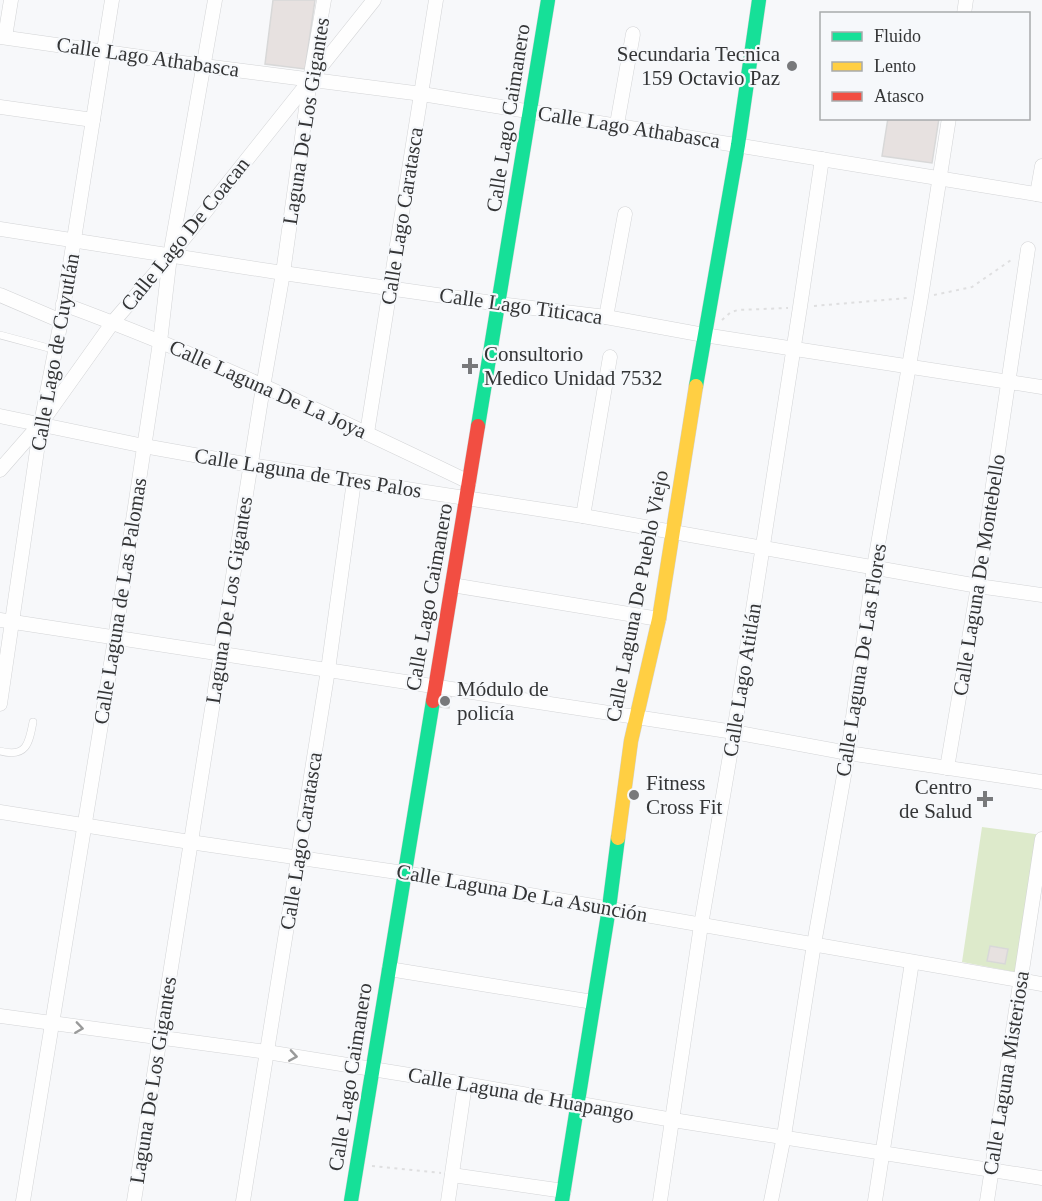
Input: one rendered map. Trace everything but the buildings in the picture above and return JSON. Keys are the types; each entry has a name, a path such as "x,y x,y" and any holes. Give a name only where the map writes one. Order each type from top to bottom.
{"street":[{"path":"2,37 11,0"},
{"name":"Calle Lago de Cuyutlán","path":"0,704 7,621 61,321 112,0"},
{"name":"Calle Laguna de Las Palomas","path":"23,1201 115,639 160,342 170,256 215,0"},
{"name":"Laguna De Los Gigantes","path":"134,1201 262,387 283,273 310,80 324,0"},
{"name":"Calle Lago De Coacan","path":"0,470 41,423 113,322 170,256 374,0"},
{"name":"Calle Lago Caratasca","path":"367,433 436,0"},
{"name":"Calle Lago Caimanero","path":"351,1201 500,304 548,0"},
{"name":"Calle Laguna De Pueblo Viejo","path":"563,1196 609,908 631,741 658,619 673,533 704,335 738,145 759,0"},
{"path":"617,124 633,34"},
{"name":"Calle Lago Athabasca","path":"2,37 422,94 1040,194"},
{"path":"0,107 93,120"},
{"name":"Calle Laguna De Las Flores","path":"771,1201 784,1136 814,944 848,753 874,567 941,178 949,120"},
{"name":"Calle Lago Atitlán","path":"660,1201 701,925 734,732 822,159"},
{"path":"1040,194 1042,166"},
{"path":"606,317 625,214"},
{"name":"Calle Lago Titicaca","path":"0,229 283,273 606,317 704,335 1042,387"},
{"name":"Calle Laguna De Montebello","path":"947,768 978,586 1028,249"},
{"path":"0,295 61,321"},
{"name":"Calle Laguna De La Joya","path":"63,304 160,342 367,433 469,482"},
{"path":"583,516 610,357"},
{"name":"Calle Laguna de Tres Palos","path":"0,416 250,465 583,516 1042,596"},
{"name":"Calle Lago Caratasca","path":"243,1201 328,670 354,481"},
{"path":"452,585 658,619"},
{"path":"7,621 734,732 848,753 1042,782"},
{"name":"Calle Laguna De La Asunción","path":"0,812 404,873 1042,984"},
{"name":"Calle Laguna Misteriosa","path":"987,1201 1042,839"},
{"path":"874,1201 912,962"},
{"path":"389,969 593,1002"},
{"name":"Calle Laguna de Huapango","path":"0,1016 267,1052 465,1083 673,1120 1042,1178"},
{"path":"448,1201 465,1083"},
{"path":"452,1175 563,1196"}],"lane":[{"path":"0,334 56,350"},
{"path":"0,751 13,754 27,746 33,722"}],"path":[{"path":"921,297 972,287 1028,249"},
{"path":"357,1164 452,1175"}],"green space":[{"path":"982,827 1042,835 1027,933 1015,972 962,962"}],"traffic: fast":[{"path":"478,426 548,0"},
{"path":"696,386 738,145 759,0"},
{"path":"351,1201 433,701"},
{"path":"562,1201 618,838"}],"traffic: slow":[{"path":"618,838 631,741 659,619 696,386"}],"traffic: jam":[{"path":"433,701 478,426"}],"place":[{"name":"Secundaria Tecnica 159 Octavio Paz","path":"792,66"},
{"name":"Consultorio Medico Unidad 7532","path":"470,366"},
{"name":"Módulo de policía","path":"445,701"},
{"name":"Fitness Cross Fit","path":"634,795"},
{"name":"Centro de Salud","path":"985,799"}]}
